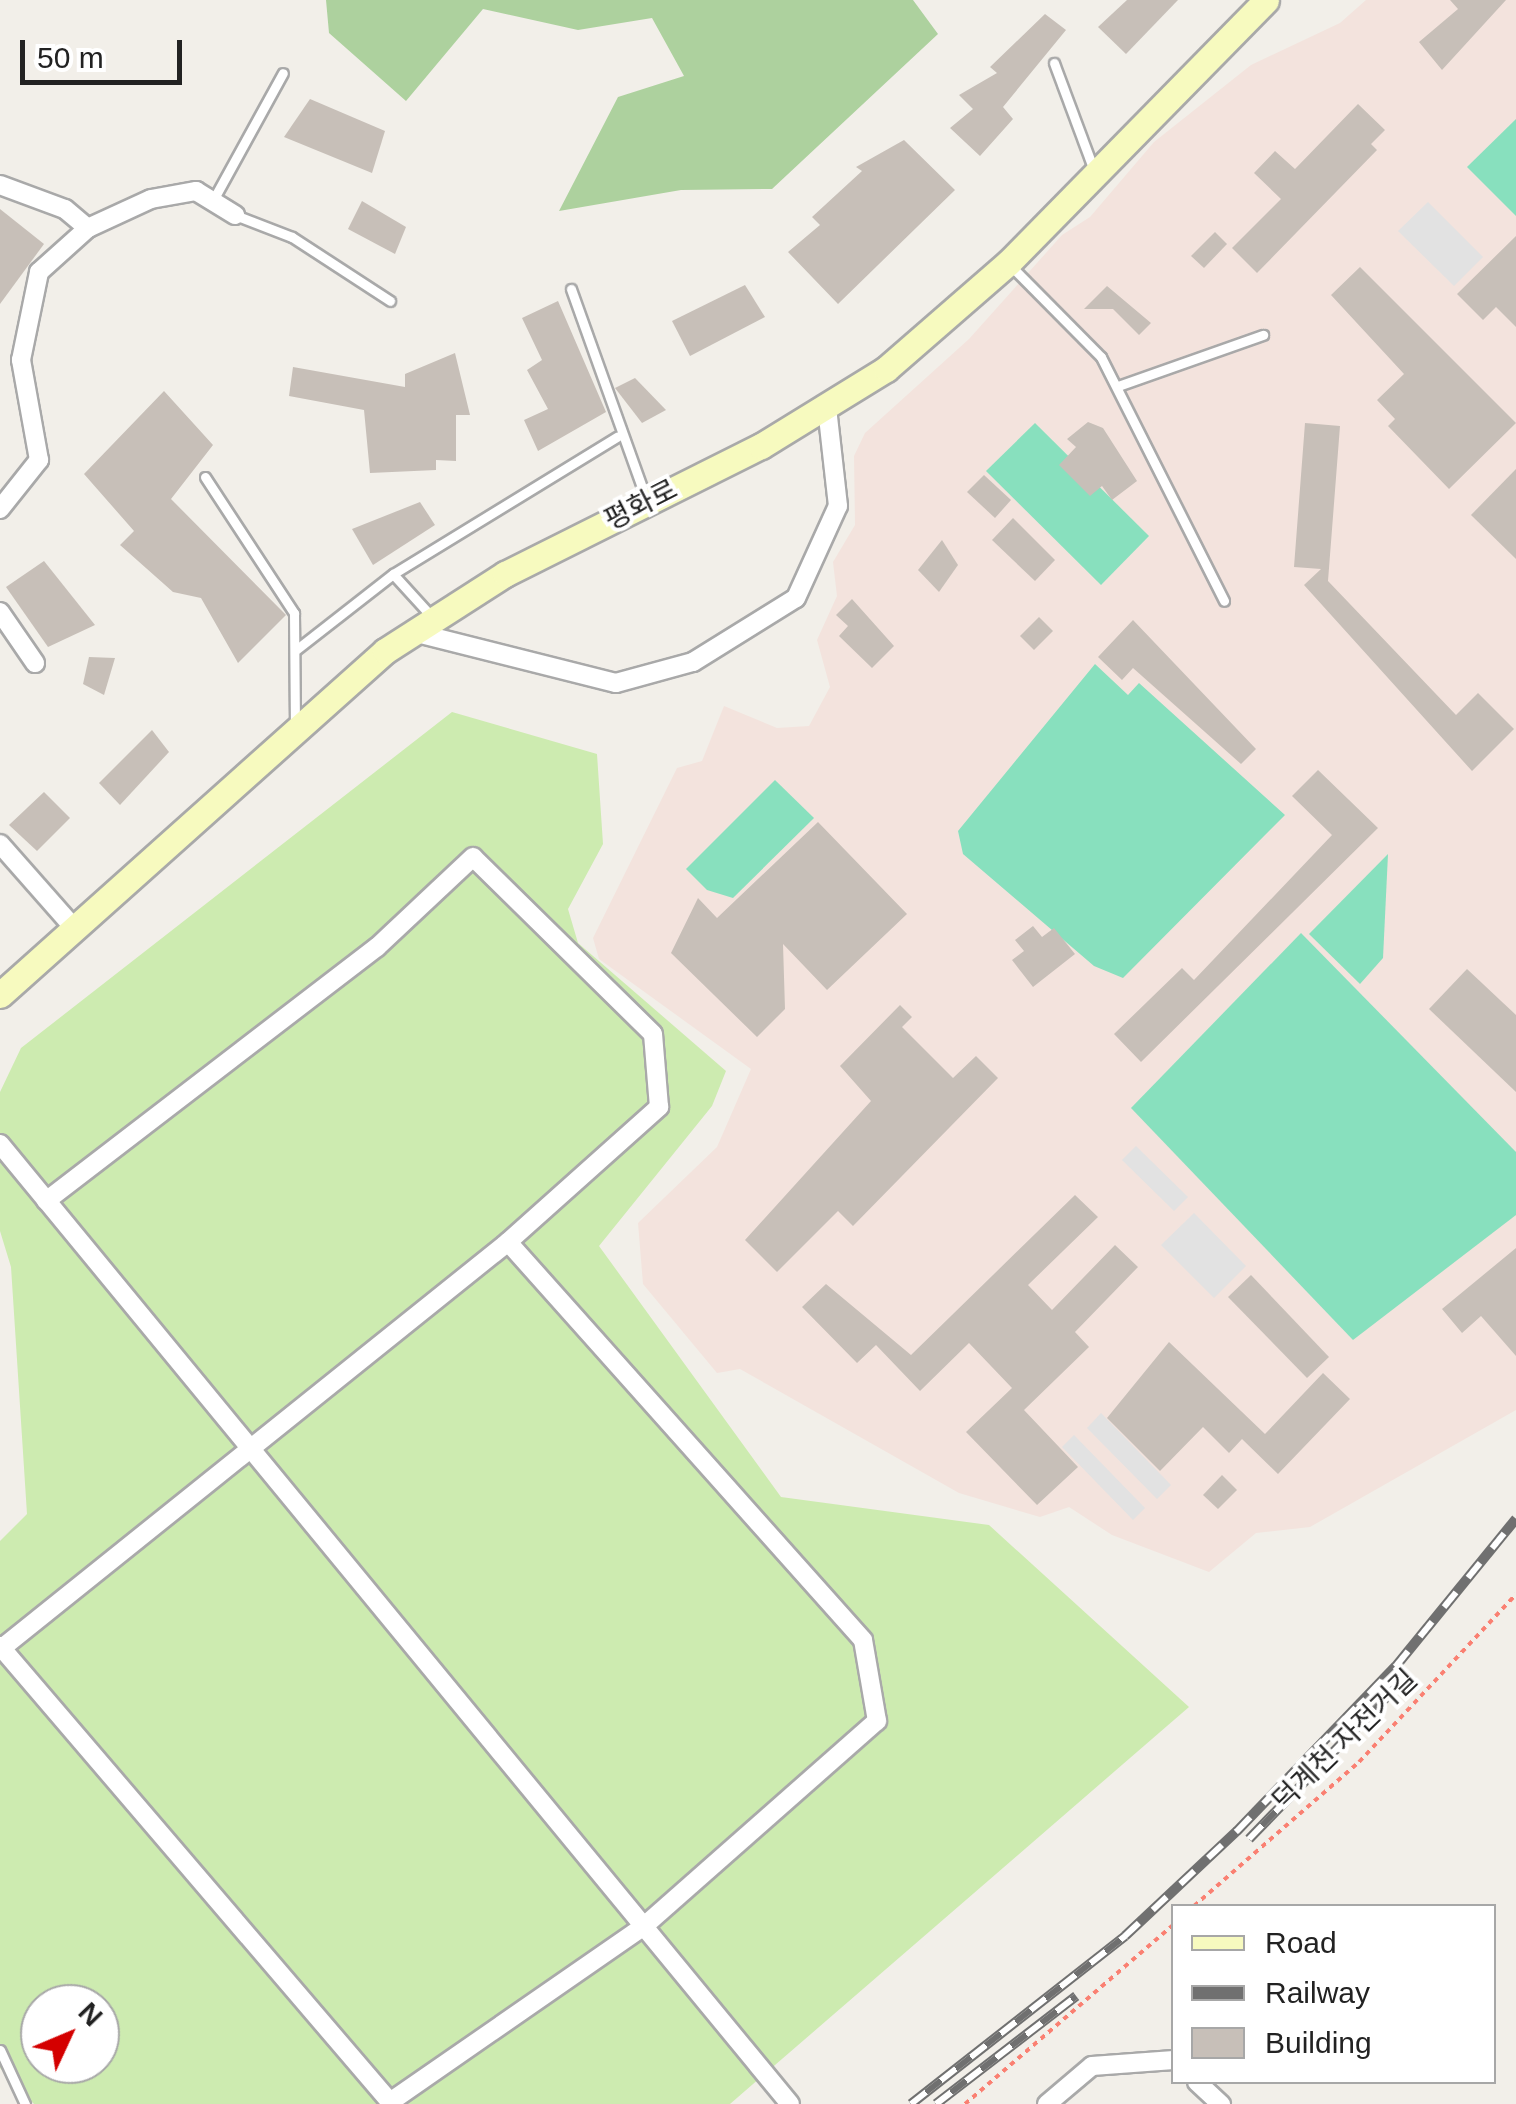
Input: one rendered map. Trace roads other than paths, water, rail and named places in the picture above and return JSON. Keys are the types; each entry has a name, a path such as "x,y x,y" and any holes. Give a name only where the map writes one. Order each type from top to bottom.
{"main road":[{"name":"평화로","path":"0,994 295,726 423,625 827,408 1008,263 1266,0"}],"street":[{"path":"0,186 65,209 88,228"},
{"path":"0,510 39,460 21,360 28,306 39,272 88,228 151,199 196,191 235,216"},
{"path":"423,625 616,683 693,662 796,598 838,506 827,408"},
{"path":"0,612 35,663"},
{"path":"0,844 74,928"},
{"path":"46,1201 377,946 472,857 654,1034 659,1106 508,1242 244,1446 1,1647 390,2102 643,1927 876,1721 864,1640 508,1242"},
{"path":"0,1144 244,1446 790,2104"},
{"path":"1046,2104 1092,2066 1171,2060"},
{"path":"1199,2084 1221,2104"}],"lane":[{"path":"1054,63 1096,175"},
{"path":"212,202 284,73"},
{"path":"235,216 292,237 390,301"},
{"path":"1008,263 1118,386 1224,601"},
{"path":"571,289 617,437 647,502"},
{"path":"1118,386 1262,335"},
{"path":"297,648 393,574 617,437"},
{"path":"205,477 294,613 295,726"},
{"path":"393,574 423,625"},
{"path":"0,2050 25,2104"}],"railway":[{"path":"911,2104 1125,1936 1237,1831 1396,1666 1516,1519"},
{"path":"1249,1839 1398,1685"},
{"path":"936,2104 1076,1996"}]}
